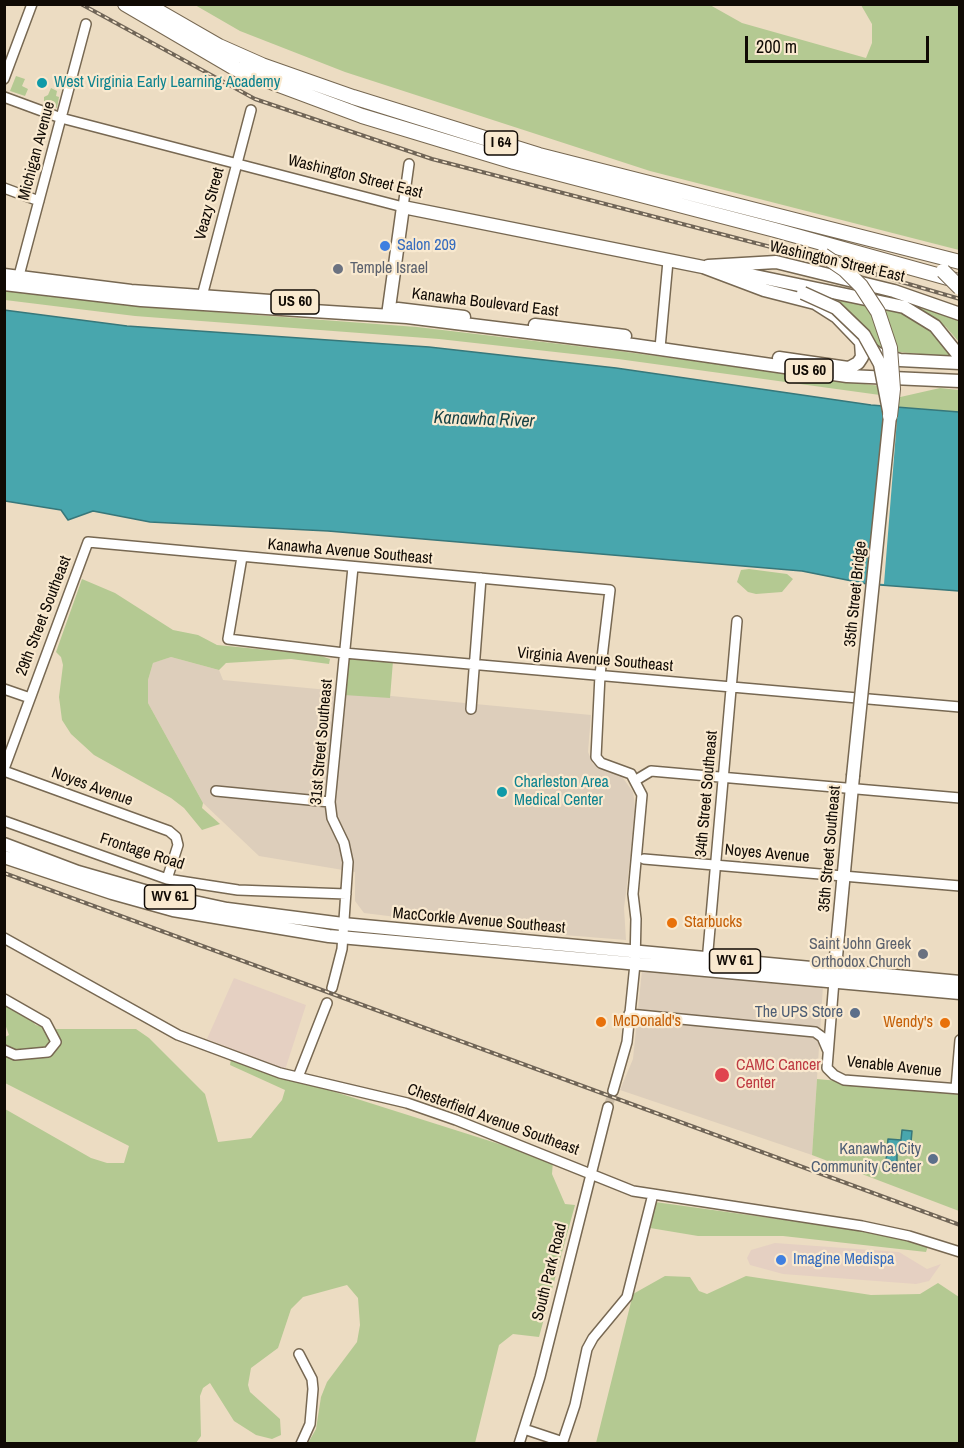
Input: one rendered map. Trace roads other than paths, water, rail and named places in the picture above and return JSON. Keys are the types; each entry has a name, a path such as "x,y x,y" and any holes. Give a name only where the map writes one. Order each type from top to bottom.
{"highway":[{"name":"I 64","path":"125,4 236,69 362,116 514,162 960,281"},
{"name":"I 64","path":"146,4 219,46 262,65 353,97 539,155 960,262"},
{"path":"722,218 823,255 845,270 861,286 878,312 890,348 893,369 890,416"},
{"path":"871,238 927,260 943,271 960,288"}],"main road":[{"name":"Washington Street East","path":"403,207 704,267 738,278 764,290 803,299 826,309 846,324 861,342 878,354 900,360 960,363"},
{"path":"388,312 403,207"},
{"name":"Washington Street East","path":"704,267 776,262 894,291 960,314"},
{"path":"704,267 897,305 926,320 950,342 960,357"},
{"name":"Kanawha Boulevard East","path":"4,275 13,282 130,290 200,301 407,322 412,320"},
{"name":"35th Street Bridge","path":"738,278 803,293 836,308 864,334 880,364 890,416 853,776"},
{"name":"Kanawha Boulevard East","path":"200,301 388,312 849,368 960,376"},
{"name":"Kanawha Boulevard East","path":"344,314 388,312 412,320 660,344 864,378 960,381"},
{"path":"849,368 858,363 862,357 861,342"},
{"name":"35th Street Southeast","path":"835,975 853,776"},
{"name":"MacCorkle Avenue Southeast","path":"4,844 78,872 148,892 342,930"},
{"name":"MacCorkle Avenue Southeast","path":"4,857 112,894 173,910 342,930 635,958 835,975 960,982"},
{"name":"MacCorkle Avenue Southeast","path":"835,975 960,993"}],"street":[{"path":"4,79 32,4"},
{"name":"Michigan Avenue","path":"13,282 39,201 86,24"},
{"name":"Washington Street East","path":"4,98 61,118 403,207"},
{"name":"Veazy Street","path":"200,301 251,110"},
{"path":"403,207 409,164"},
{"path":"4,188 39,201"},
{"path":"660,344 668,261"},
{"name":"Kanawha Avenue Southeast","path":"88,542 610,590 600,675"},
{"name":"29th Street Southeast","path":"4,770 88,542"},
{"name":"Virginia Avenue Southeast","path":"242,557 228,639 344,653 960,707"},
{"name":"31st Street Southeast","path":"332,987 342,949 347,851 334,823 330,802 353,567"},
{"path":"471,709 481,578"},
{"name":"34th Street Southeast","path":"707,964 737,621"},
{"path":"600,675 596,757 601,763 626,770 641,788 642,802 633,894 635,958 622,1064 613,1091"},
{"path":"4,688 30,698"},
{"name":"Noyes Avenue","path":"4,770 169,831 176,837 178,845 167,879"},
{"path":"636,780 651,771 960,798"},
{"path":"216,791 330,802"},
{"name":"Frontage Road","path":"4,821 167,879 238,890 346,894"},
{"name":"Noyes Avenue","path":"644,859 960,886"},
{"name":"Chesterfield Avenue Southeast","path":"4,938 178,1035 298,1077 413,1105 633,1191 862,1226 909,1236 960,1252"},
{"name":"35th Street Southeast","path":"827,1068 835,975"},
{"path":"4,999 46,1023 56,1042 48,1052 15,1055 4,1050"},
{"path":"298,1077 327,1003"},
{"path":"629,1014 795,1028 818,1027 826,1020 832,1006"},
{"path":"795,1028 819,1034 829,1053"},
{"path":"958,1088 960,1040"},
{"name":"Venable Avenue","path":"827,1068 844,1080 958,1088"},
{"name":"South Park Road","path":"519,1443 540,1377 589,1172 608,1107"},
{"path":"524,1429 562,1443 575,1406 587,1350 592,1338 627,1297 653,1194"},
{"path":"299,1354 312,1379 314,1389 310,1424 301,1443"}],"water":[{"name":"Kanawha River","path":"4,310 127,326 429,347 616,368 871,405 959,412 959,591 867,584 802,571 328,531 150,522 93,511 68,520 61,510 5,501"},
{"path":"902,1130 912,1131 910,1153 897,1152 897,1162 886,1161 888,1139 901,1140"}],"tunnel":[{"path":"608,1107 613,1091"}],"railway":[{"path":"81,4 255,99 432,159 871,273 960,299"},
{"path":"4,873 960,1225"}],"place":[{"name":"West Virginia Early Learning Academy","path":"42,83"},
{"name":"Salon 209","path":"385,246"},
{"name":"Temple Israel","path":"338,269"},
{"name":"Charleston Area Medical Center","path":"502,792"},
{"name":"Starbucks","path":"672,923"},
{"name":"Saint John Greek Orthodox Church","path":"923,954"},
{"name":"The UPS Store","path":"855,1013"},
{"name":"McDonald's","path":"601,1022"},
{"name":"Wendy's","path":"945,1023"},
{"name":"CAMC Cancer Center","path":"722,1075"},
{"name":"Kanawha City Community Center","path":"933,1159"},
{"name":"Imagine Medispa","path":"781,1260"}]}
